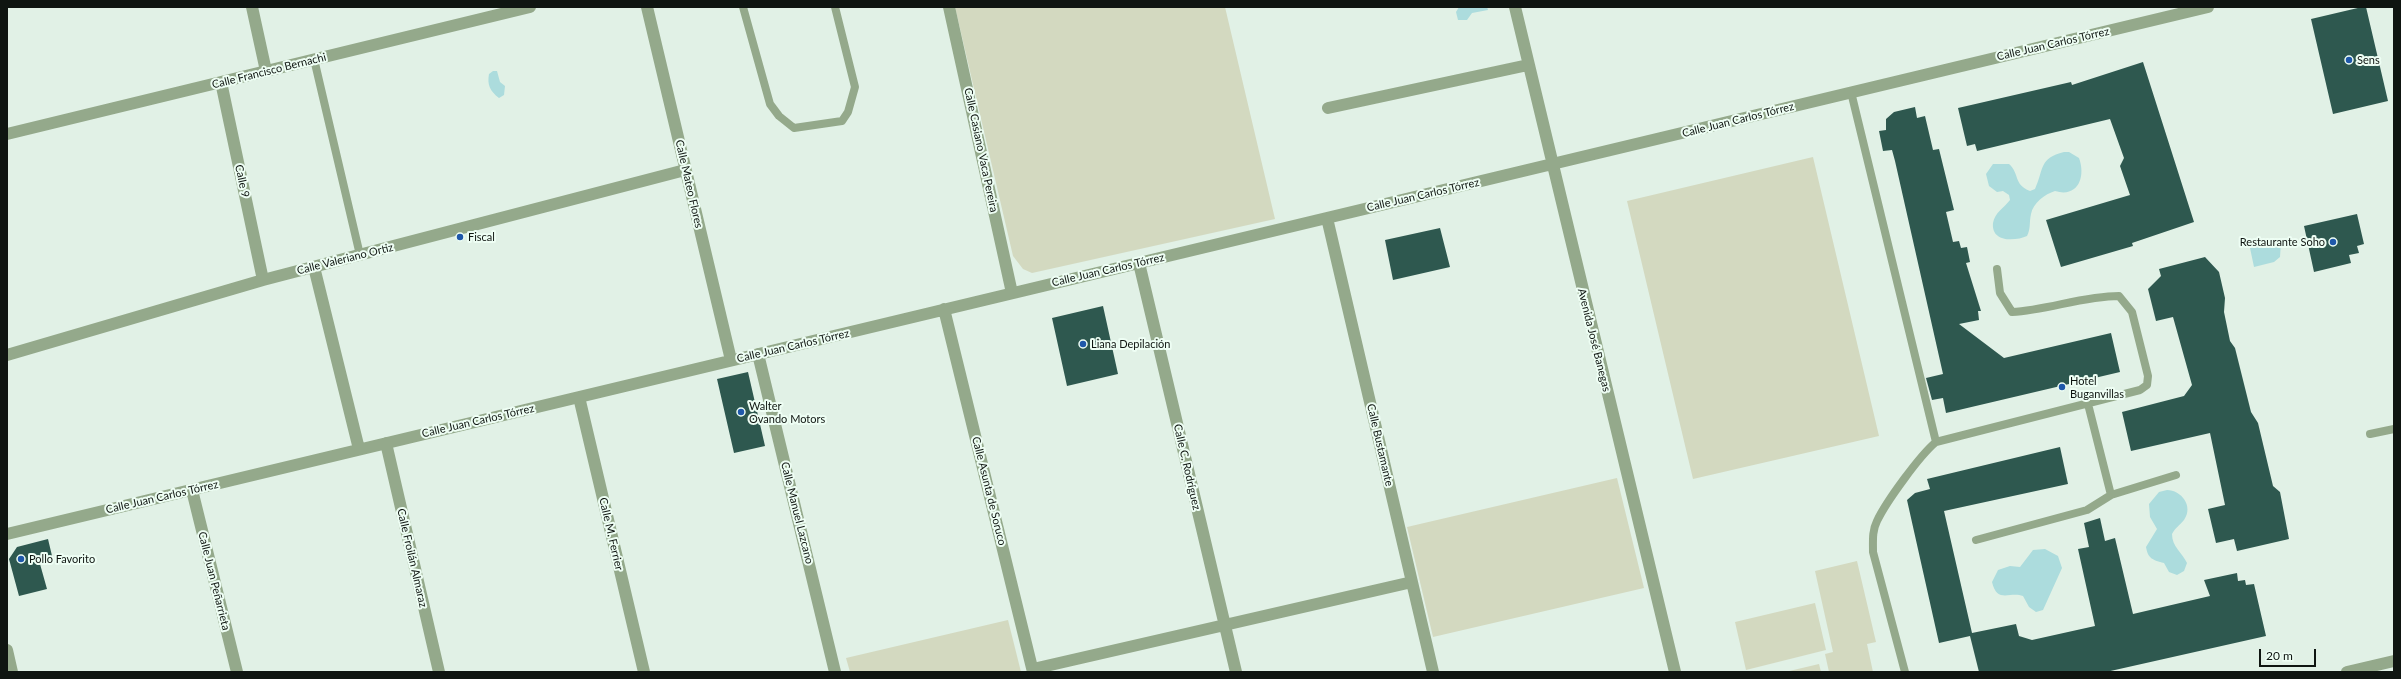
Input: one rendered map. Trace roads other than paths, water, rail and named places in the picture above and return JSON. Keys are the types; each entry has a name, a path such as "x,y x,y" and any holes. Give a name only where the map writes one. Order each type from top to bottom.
{"street":[{"path":"252,7 266,71"},
{"name":"Calle Francisco Bernachi","path":"7,134 530,7"},
{"name":"Calle Mateo Flores","path":"646,7 731,360"},
{"name":"Calle Casiano Vaca Pereira","path":"950,7 1012,293"},
{"name":"Avenida José Banegas","path":"1515,7 1551,166 1676,672"},
{"name":"Calle Juan Carlos Tórrez","path":"7,534 944,309 1551,166 1851,92 2208,7"},
{"path":"1328,108 1528,65"},
{"name":"Calle 9","path":"221,82 263,280"},
{"name":"Calle Valeriano Ortiz","path":"7,356 263,280 360,256 685,170"},
{"name":"Calle Bustamante","path":"1327,218 1433,672"},
{"name":"Calle C. Rodríguez","path":"1139,263 1236,672"},
{"path":"314,267 359,449"},
{"name":"Calle Asunta de Soruco","path":"944,309 1033,670"},
{"name":"Calle Manuel Lazcano","path":"758,354 835,672"},
{"name":"Calle M. Ferrier","path":"579,397 644,672"},
{"name":"Calle Froilán Almaraz","path":"386,443 438,672"},
{"name":"Calle Juan Peñarrieta","path":"192,490 237,672"},
{"path":"1033,670 1412,582"},
{"path":"7,650 12,672"},
{"path":"2347,672 2394,661"}],"lane":[{"path":"743,7 770,104 779,116 794,128 842,121 848,112 855,87 835,7"},
{"path":"314,59 360,256"},
{"path":"1851,92 1936,442"},
{"path":"1905,672 1874,552 1872,538 1877,522 1924,451 1936,442 2140,390 2147,385 2148,376 2132,312 2119,296 2098,296 2028,311 2012,312 2000,293 1997,269"},
{"path":"2088,404 2112,495"},
{"path":"2370,434 2394,429"},
{"path":"1976,540 2087,510 2112,495 2176,475"}],"water":[{"path":"1459,7 1487,7 1488,10 1472,13 1467,20 1458,20 1456,12"},
{"path":"493,71 497,71 500,82 505,86 504,95 499,98 491,90 488,81 489,74"},
{"path":"2069,152 2079,158 2081,165 2081,179 2075,189 2063,192 2051,192 2037,203 2032,210 2027,236 2017,239 2005,239 1996,234 1993,230 1994,219 2010,200 2009,195 2003,191 1997,192 1989,186 1986,174 1993,164 2009,164 2015,171 2021,185 2030,191 2035,189 2046,161 2056,154"},
{"path":"2281,242 2280,257 2274,262 2254,267 2250,248"},
{"path":"2167,490 2181,496 2187,504 2188,509 2184,520 2172,534 2172,539 2175,546 2187,563 2184,571 2177,575 2169,572 2164,563 2150,557 2146,547 2157,529 2150,517 2149,504 2159,492"},
{"path":"2045,549 2058,556 2062,568 2043,610 2036,612 2029,607 2023,596 2001,595 1997,593 1992,582 1998,570 2010,566 2020,567 2033,550"}],"place":[{"name":"Sens","path":"2349,60"},
{"name":"Fiscal","path":"460,237"},
{"name":"Restaurante Soho","path":"2333,242"},
{"name":"Liana Depilación","path":"1083,344"},
{"name":"Hotel Buganvillas","path":"2062,387"},
{"name":"Walter Ovando Motors","path":"741,412"},
{"name":"Pollo Favorito","path":"21,559"}]}
